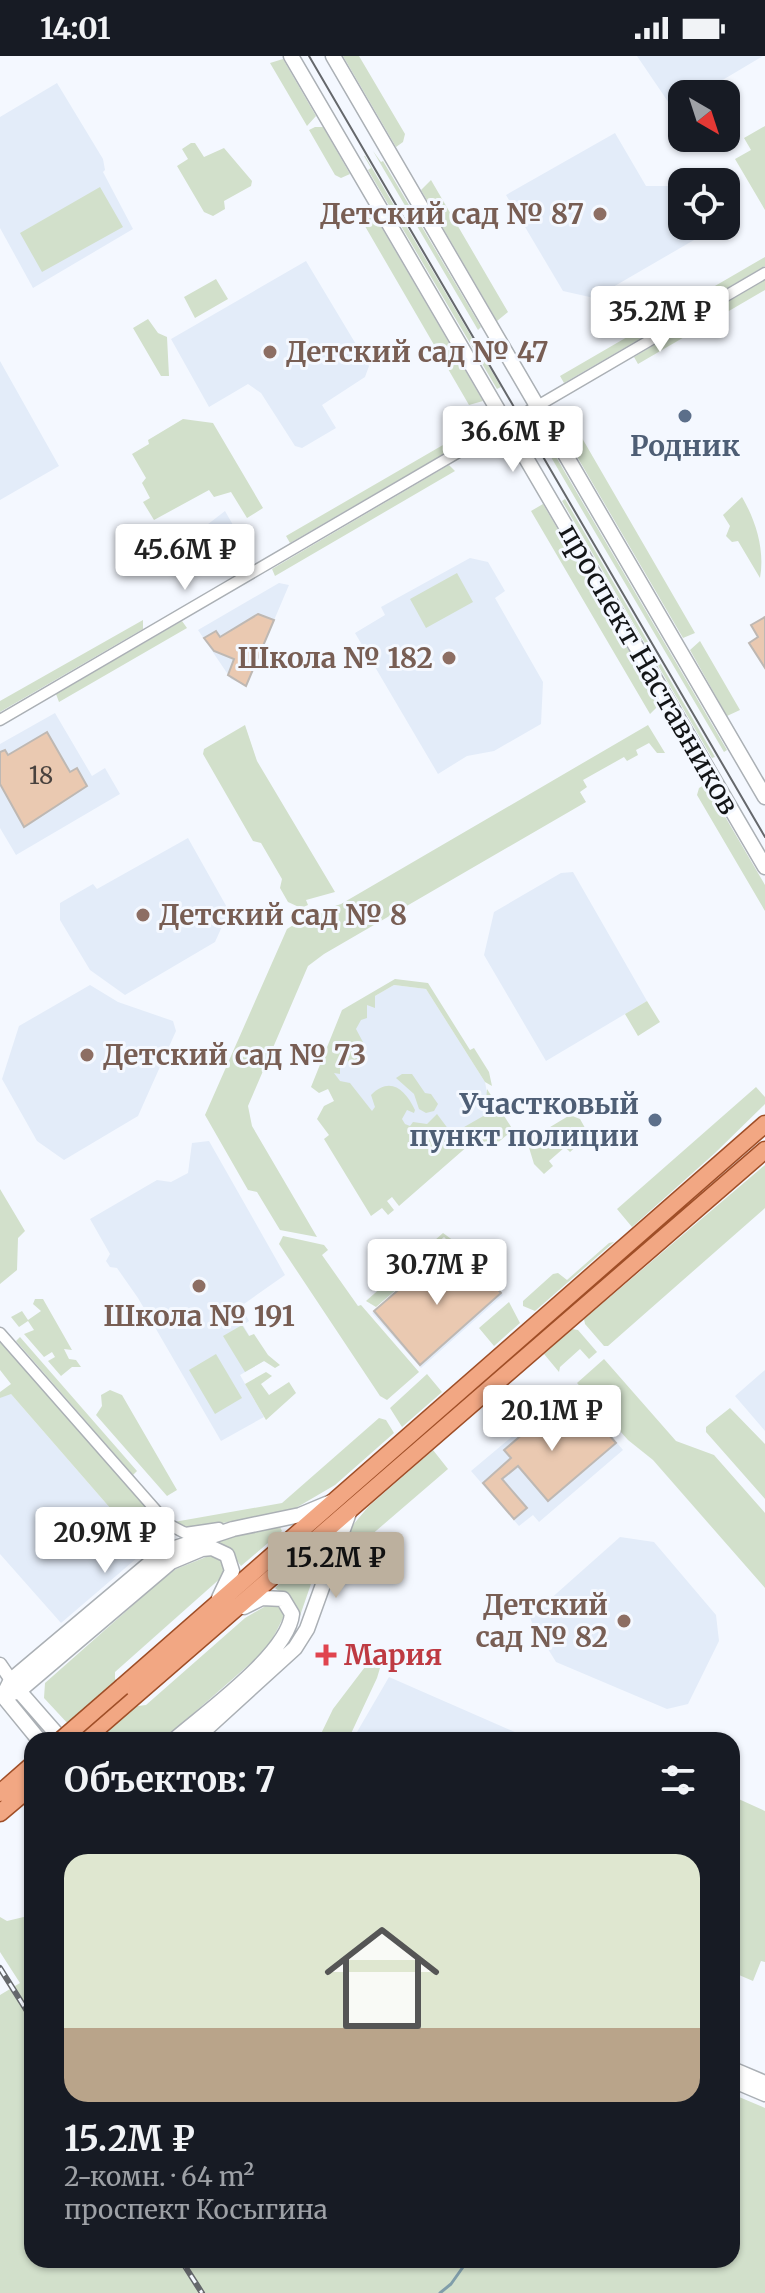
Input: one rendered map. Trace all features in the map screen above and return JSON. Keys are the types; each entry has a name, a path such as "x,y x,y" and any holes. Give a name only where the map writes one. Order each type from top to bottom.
{"main road":[{"name":"проспект Наставников","path":"291,56 765,867"},
{"name":"проспект Наставников","path":"333,56 765,797"},
{"path":"72,1732 127,1693 216,1618 765,1124"},
{"path":"15,1686 163,1552 233,1529 344,1504 765,1150"},
{"path":"203,1732 295,1648 307,1629 344,1504"},
{"path":"32,1732 1,1694 151,1577 187,1553 212,1548 227,1555 232,1571 216,1618"},
{"path":"183,1732 272,1654 285,1638 292,1614 283,1599 262,1598 216,1618"},
{"path":"15,1686 54,1732"},
{"path":"91,1732 127,1693"},
{"path":"0,1793 24,1772"},
{"path":"0,1813 24,1793"},
{"path":"740,2072 765,2083"},
{"path":"740,2083 765,2094"}],"street":[{"path":"0,720 765,273"},
{"path":"0,1333 168,1524 185,1533 233,1529"},
{"path":"163,1552 168,1524"},
{"path":"0,1664 15,1686"}],"shaded area":[{"path":"637,56 763,56 723,80 668,80 668,102"},
{"path":"57,83 103,159 103,172 133,229 33,288 0,228 0,117"},
{"name":"Детский сад № 87","path":"615,133 646,186 668,186 668,240 694,240 594,298 563,291 506,195"},
{"name":"Детский сад № 47","path":"306,261 369,366 365,377 322,405 336,428 302,448 295,446 261,393 248,384 209,407 171,339"},
{"path":"0,361 59,466 0,500"},
{"path":"225,511 241,539 216,555 203,528"},
{"name":"Школа № 182","path":"470,558 488,562 505,591 495,598 543,682 541,724 494,751 467,756 438,774 355,633 385,615 381,607"},
{"path":"279,583 289,585 246,686 231,679 198,630"},
{"path":"55,713 92,776 105,768 120,794 16,855 0,828 0,744"},
{"name":"Детский сад № 8","path":"188,838 229,911 215,942 125,995 90,970 60,920 60,903 93,884 97,889"},
{"path":"573,872 647,1001 546,1061 484,955 494,912 561,873"},
{"name":"Детский сад № 73","path":"90,985 118,1002 173,1021 176,1031 138,1116 64,1160 37,1141 2,1079 19,1026"},
{"path":"394,985 426,989 485,1082 492,1119 422,1165 330,1089 344,1014"},
{"name":"Школа № 191","path":"209,1141 285,1275 241,1306 249,1321 243,1325 264,1361 240,1375 264,1417 221,1441 138,1298 117,1268 110,1267 106,1261 110,1254 90,1219 157,1180 171,1182 188,1173 192,1143"},
{"path":"455,1240 503,1295 421,1368 372,1313"},
{"path":"765,1370 765,1431 735,1396"},
{"path":"570,1388 623,1450 539,1522 533,1515 519,1526 471,1471"},
{"path":"11,1394 144,1547 144,1552 61,1623 0,1554 0,1398"},
{"name":"Детский сад № 82","path":"620,1537 654,1542 716,1615 719,1641 688,1704 667,1709 556,1662 532,1623 530,1617"},
{"path":"389,1677 515,1732 357,1732"}],"green space":[{"path":"343,56 359,56 405,134 403,142 396,147"},
{"path":"283,59 316,116 307,126 270,63"},
{"path":"765,126 765,210 735,159 751,150 744,138"},
{"path":"323,127 350,174 341,178 335,175 309,130"},
{"path":"195,143 204,157 224,148 252,181 251,186 224,201 225,209 213,216 204,212 177,166 188,159 182,149"},
{"path":"373,151 383,161 481,327 478,330"},
{"path":"364,156 501,387 497,389 368,170 371,168"},
{"path":"431,180 508,312 497,321 421,190"},
{"path":"100,187 123,227 42,272 20,233"},
{"path":"376,218 483,401 469,405 362,221"},
{"path":"765,257 765,266 564,383 560,376"},
{"path":"216,279 228,299 195,318 184,297"},
{"path":"765,280 765,290 638,364 634,357"},
{"path":"148,319 158,333 167,337 169,376 161,376 133,328"},
{"path":"183,419 213,423 263,508 247,518 231,492 214,497 209,490 154,520 143,502 150,498 142,483 146,478 132,454 149,444 148,440"},
{"path":"571,419 695,633 683,638 558,424"},
{"path":"474,427 478,434 290,543 286,536"},
{"path":"545,438 727,750 724,752 541,440"},
{"path":"449,465 455,471 275,576 272,569"},
{"path":"742,497 758,536 760,578 738,541 732,542 726,536 730,526 723,515"},
{"path":"565,499 715,757 712,758 562,501"},
{"path":"543,504 660,704 650,714 531,511"},
{"path":"457,573 473,602 426,628 410,599"},
{"path":"143,620 143,629 0,712 0,701"},
{"path":"182,621 187,628 59,702 56,694"},
{"path":"700,641 740,710 727,716 690,650"},
{"path":"245,725 257,761 335,892 306,900 308,905 301,908 288,902 280,888 282,879 261,843 253,841 203,754 204,749"},
{"path":"648,725 665,753 657,753 649,743 636,750 638,755 627,761 624,757 583,780 587,787 580,792 586,802 308,966 248,1106 252,1126 317,1237 280,1230 257,1192 248,1190 205,1115 287,929 311,914 341,904"},
{"path":"706,784 765,885 765,911 697,795 699,788"},
{"path":"395,979 428,983 470,1050 474,1048 489,1072 492,1086 485,1082 426,989 394,985 375,996 375,1008 367,1005 367,1018 361,1020 356,1029 364,1044 357,1048 361,1056 358,1061 349,1062 346,1059 344,1065 340,1063 340,1074 334,1073 340,1081 350,1083 372,1111 375,1107 371,1095 384,1086 396,1088 407,1096 415,1110 414,1113 407,1110 402,1119 405,1124 427,1124 437,1114 452,1134 485,1115 487,1089 513,1130 490,1149 477,1138 399,1206 392,1197 387,1201 394,1210 388,1215 382,1208 371,1216 324,1139 329,1135 317,1119 324,1106 334,1101 328,1089 319,1093 311,1087 342,1010"},
{"path":"647,1001 660,1022 638,1036 625,1014"},
{"path":"402,1074 412,1074 425,1093 431,1094 438,1104 434,1111 426,1113 419,1109 414,1094 396,1078"},
{"path":"756,1087 765,1097 765,1104 632,1227 617,1209"},
{"path":"570,1115 580,1119 589,1135 570,1152 565,1147 549,1161 553,1166 544,1174 534,1164 527,1141"},
{"path":"765,1165 765,1208 608,1346 604,1346 584,1319"},
{"path":"0,1189 25,1231 18,1238 17,1270 0,1284"},
{"path":"443,1233 454,1241 451,1244 444,1237 412,1265 418,1271 376,1307 366,1301"},
{"path":"283,1236 324,1245 328,1250 322,1255 358,1306 361,1305 419,1372 387,1400 380,1396 279,1244"},
{"path":"614,1242 535,1311 523,1306 523,1301 553,1274 558,1273 567,1280"},
{"path":"35,1299 43,1299 72,1350 64,1349 69,1359 76,1360 81,1367 72,1367 61,1376 48,1361 55,1357 52,1352 44,1357 24,1334 34,1330 28,1321 19,1327 11,1317 22,1311 28,1320 41,1311 33,1304"},
{"path":"509,1302 520,1323 494,1346 479,1328"},
{"path":"242,1325 249,1336 254,1334 268,1355 280,1365 275,1368 264,1361 245,1372 223,1336"},
{"path":"572,1329 578,1330 597,1352 589,1359 580,1349 560,1367 559,1372 544,1354"},
{"path":"20,1337 137,1471 133,1475 16,1341"},
{"path":"0,1341 162,1526 160,1538 144,1552 144,1547 11,1394 0,1398 0,1392 11,1384 0,1370"},
{"path":"216,1354 242,1398 215,1414 189,1370"},
{"path":"604,1359 676,1441 714,1455 765,1513 765,1588 653,1460 628,1440 577,1383"},
{"path":"266,1372 272,1376 261,1384 269,1395 289,1382 296,1393 266,1420 245,1384"},
{"path":"427,1374 442,1392 402,1427 390,1408"},
{"path":"110,1390 122,1395 177,1490 167,1496 96,1415 102,1406 101,1395"},
{"path":"730,1408 765,1444 765,1499 706,1432 706,1427"},
{"path":"379,1418 386,1420 394,1433 335,1485 294,1509 192,1529 174,1522 282,1503"},
{"path":"433,1450 448,1469 334,1567 308,1640 298,1652 346,1533 369,1506"},
{"path":"280,1527 282,1531 241,1566 227,1547 204,1541"},
{"path":"319,1549 322,1552 293,1636 280,1592 275,1588"},
{"path":"211,1555 221,1559 225,1571 115,1672 115,1679 138,1706 146,1705 245,1618 269,1604 278,1606 284,1616 271,1642 172,1732 76,1732 44,1698 45,1683 176,1569"},
{"path":"368,1663 380,1668 352,1732 322,1732 333,1709"},
{"path":"740,1800 765,1811 765,1962 761,1961 753,1981 740,1975"},
{"path":"0,1917 7,1921 24,1917 24,2268 740,2268 740,2097 765,2108 765,2293 0,2293 0,1995 20,1983 0,1952"}],"building":[{"path":"258,614 274,620 246,686 228,675 234,659 214,651 204,638 216,631 220,637"},
{"path":"765,617 765,668 749,643 758,637 751,625"},
{"path":"47,732 70,772 77,768 87,786 24,827 0,784 0,752 5,750 8,755"},
{"path":"465,1253 501,1293 420,1365 374,1311 419,1272 429,1284"},
{"path":"572,1392 616,1443 548,1501 518,1466 502,1479 527,1508 514,1519 483,1483 511,1458 504,1450"}],"waterway":[{"path":"440,2293 462,2268"}],"tram line":[{"path":"309,56 765,837"}],"railway":[{"path":"0,1968 24,2006"},
{"path":"186,2268 202,2293"}],"place":[{"name":"Детский сад № 87","path":"600,214"},
{"name":"Детский сад № 47","path":"270,352"},
{"name":"Родник","path":"685,416"},
{"name":"Школа № 182","path":"449,658"},
{"name":"Детский сад № 8","path":"143,915"},
{"name":"Детский сад № 73","path":"87,1055"},
{"name":"Участковый пункт полиции","path":"655,1120"},
{"name":"Школа № 191","path":"199,1286"},
{"name":"Детский сад № 82","path":"624,1621"},
{"name":"Мария","path":"326,1655"}]}
